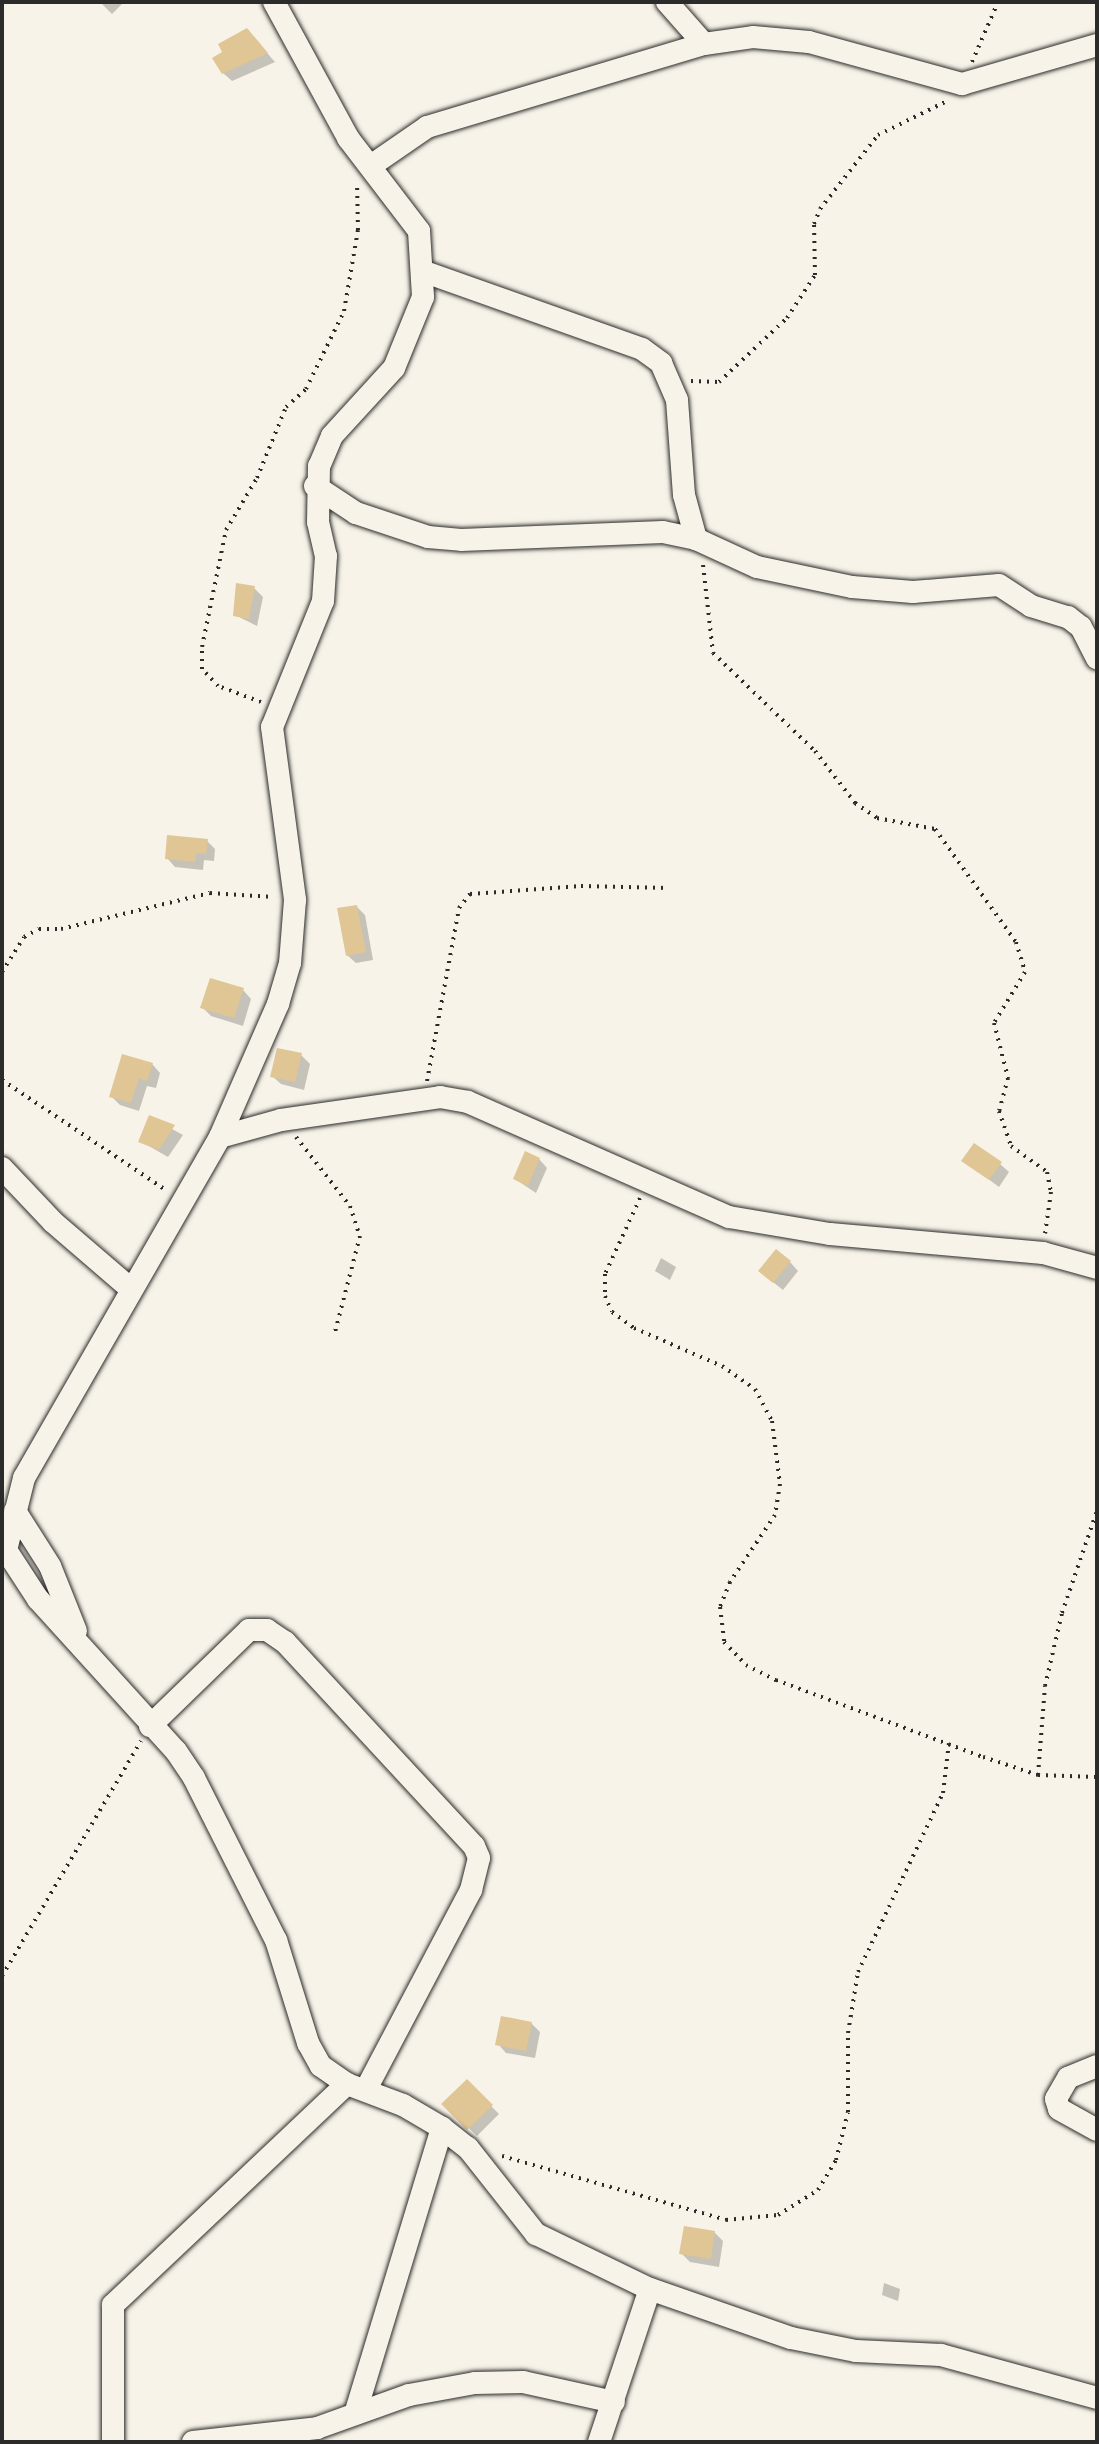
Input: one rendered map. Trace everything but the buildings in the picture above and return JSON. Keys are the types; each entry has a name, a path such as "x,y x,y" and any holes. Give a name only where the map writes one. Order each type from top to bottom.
{"street":[{"path":"274,2 348,138 372,165 419,231 425,272 423,297 394,368 332,436 315,486 326,556 323,601 276,708 273,746 295,900 290,963 278,1004 220,1137 11,1503 4,1553 38,1599 185,1764 242,1867 276,1940 308,2043 321,2066 442,2128 468,2148 536,2234 568,2254 650,2289 791,2338 856,2351 941,2355 1095,2396"},
{"path":"667,2 704,44"},
{"path":"372,165 427,127 704,44 753,37 809,42 962,84 1097,45"},
{"path":"425,272 642,349 669,376 677,400 684,495 696,539"},
{"path":"315,486 356,513 428,537 461,540 633,530 696,539 738,561 852,587 913,592 999,585 1031,606 1074,622 1097,658"},
{"path":"220,1137 281,1120 421,1098 468,1102 729,1217 780,1228 1043,1253 1097,1268"},
{"path":"2,1168 35,1206 131,1289"},
{"path":"11,1503 50,1566 83,1647"},
{"path":"113,2442 113,2305 357,2087 471,1890 479,1858 474,1846 285,1642 267,1630 249,1630 150,1726"},
{"path":"1097,2066 1068,2078 1056,2099 1059,2109 1097,2130"},
{"path":"356,2411 442,2128"},
{"path":"599,2442 650,2289"},
{"path":"193,2442 317,2428 356,2411 409,2395 491,2383 554,2387 614,2402"}],"path":[{"path":"669,376 719,382 787,318 815,275 817,216 878,135 949,100 962,84 998,2"},
{"path":"276,708 218,686 202,669 202,647 226,530 257,478 286,407 306,389 344,311 358,230 357,183 348,138"},
{"path":"696,539 713,653 815,751 855,803 877,818 935,829 1016,942 1025,972 994,1023 1008,1078 999,1111 1011,1146 1047,1172 1051,1192 1043,1253"},
{"path":"421,1098 459,908 470,894 581,886 669,888"},
{"path":"2,972 24,937 39,929 61,929 210,893 295,900"},
{"path":"2,1080 143,1178 183,1200"},
{"path":"281,1120 350,1206 360,1236 334,1336"},
{"path":"648,1182 605,1274 605,1296 612,1312 634,1328 722,1366 755,1389 772,1421 777,1452 775,1515 730,1582 720,1607 724,1642 746,1665 776,1680 949,1743 1038,1775 1097,1777"},
{"path":"1038,1775 1045,1686 1062,1613 1097,1511"},
{"path":"2,1976 150,1726"},
{"path":"468,2148 726,2220 778,2215 818,2190 836,2160 848,2112 848,2033 858,1972 943,1793 949,1743"}]}
